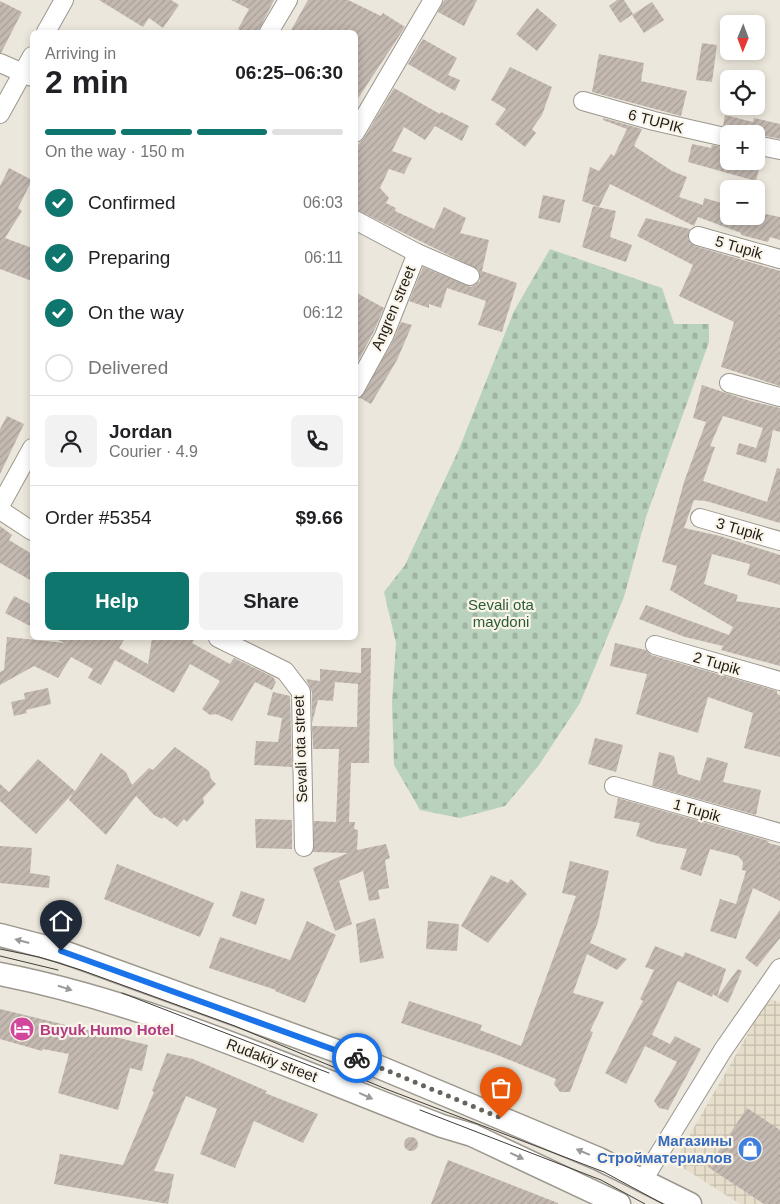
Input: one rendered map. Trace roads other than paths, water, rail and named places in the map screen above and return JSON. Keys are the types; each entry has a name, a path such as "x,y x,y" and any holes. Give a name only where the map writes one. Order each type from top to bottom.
{"main road":[{"name":"Rudakiy street","path":"0,935 61,951 240,1014 367,1062 599,1159 690,1204"},
{"name":"Rudakiy street","path":"0,974 50,984 125,1006 227,1043 434,1123 472,1135 619,1204"},
{"path":"227,1043 240,1014"}],"street":[{"path":"47,30 64,0"},
{"path":"270,30 288,0"},
{"path":"358,128 433,0"},
{"path":"0,62 28,75 0,114"},
{"name":"6 TUPIK","path":"583,100 654,121 720,136"},
{"path":"765,147 780,150"},
{"path":"358,222 417,253 470,276"},
{"name":"5 Tupik","path":"698,236 780,259"},
{"name":"Angren street","path":"358,384 384,336 417,253"},
{"path":"729,383 780,397"},
{"path":"0,506 30,452"},
{"path":"0,510 30,530"},
{"name":"3 Tupik","path":"700,518 780,541"},
{"name":"Sevali ota street","path":"222,640 285,671 301,692 304,847"},
{"name":"2 Tupik","path":"655,645 780,681"},
{"name":"1 Tupik","path":"614,786 780,833"},
{"path":"643,1180 723,1050 780,968"}],"tram line":[{"path":"0,949 39,957 81,970 235,1026 386,1089 604,1172 663,1204"},
{"path":"0,956 58,970"},
{"path":"122,993 329,1073"},
{"path":"420,1110 601,1180 645,1204"}],"place":[{"name":"Buyuk Humo Hotel","path":"22,1029"},
{"name":"Магазины Стройматериалов","path":"750,1149"}],"park label":[{"name":"Sevali ota maydoni","path":"501,612"}]}
